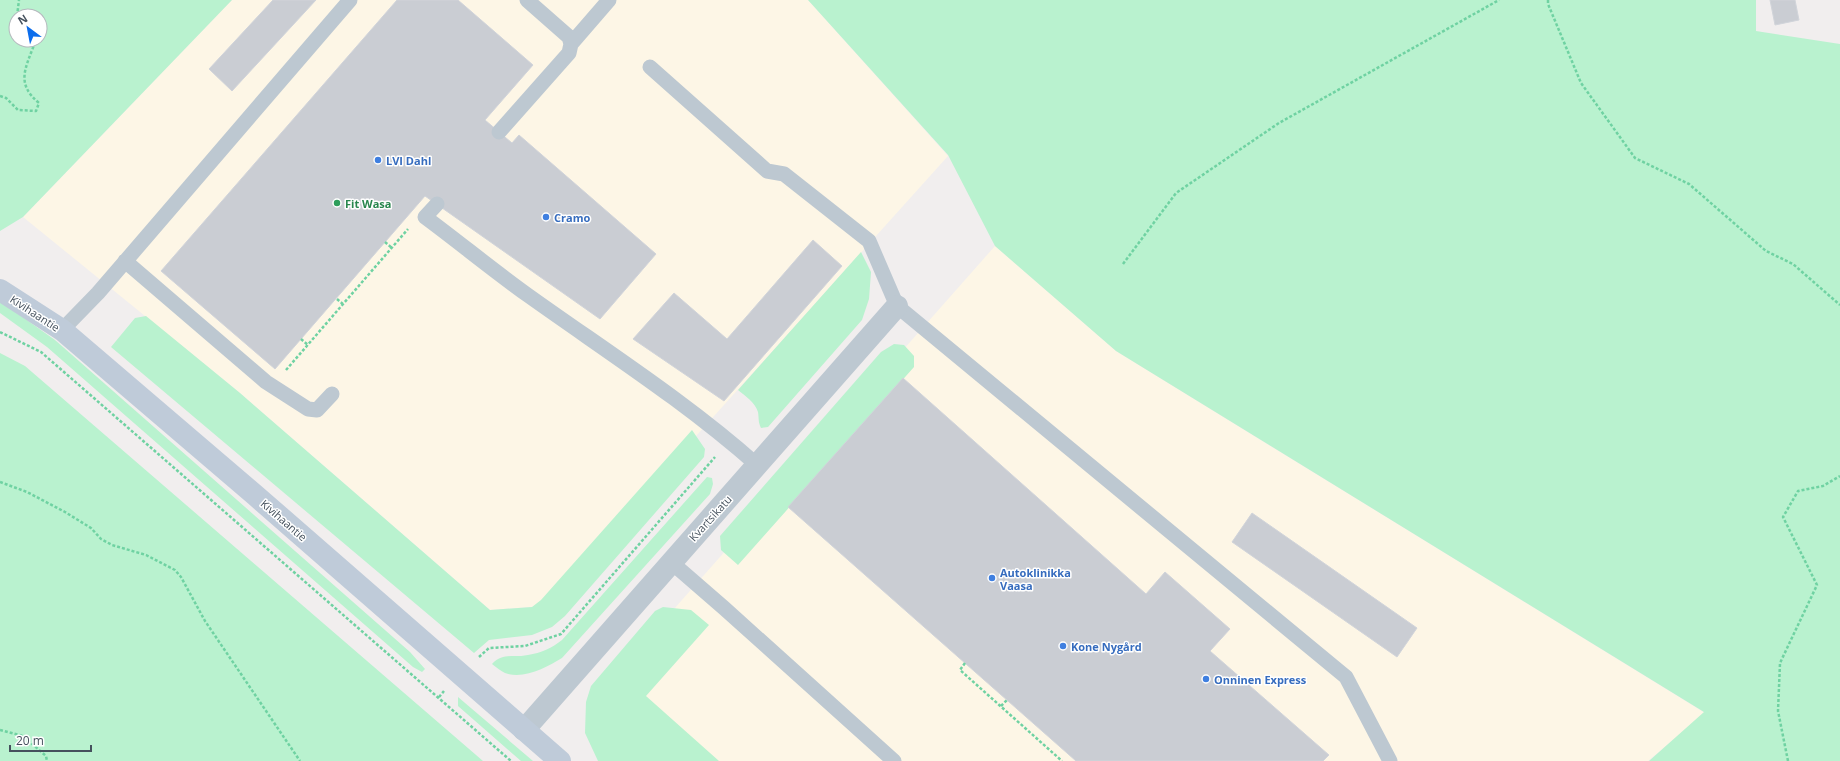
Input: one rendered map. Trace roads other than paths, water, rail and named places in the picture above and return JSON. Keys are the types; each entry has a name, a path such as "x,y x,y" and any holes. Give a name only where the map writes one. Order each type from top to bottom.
{"main road":[{"name":"Kivihaantie","path":"0,290 62,330 255,495 560,761"}],"street":[{"name":"Kvartsikatu","path":"524,730 897,306"}],"lane":[{"path":"62,330 98,293 350,0"},
{"path":"527,0 569,37 571,44"},
{"path":"499,132 569,53 571,44 609,0"},
{"path":"650,67 767,171 784,174 870,241 897,306 1346,677 1390,761"},
{"path":"437,204 425,217 528,296 612,354 730,440 758,465"},
{"path":"125,261 266,382 308,409 317,410 332,394"},
{"path":"671,562 894,761"}],"place":[{"name":"LVI Dahl","path":"378,160"},
{"name":"Fit Wasa","path":"337,203"},
{"name":"Cramo","path":"546,217"},
{"name":"Autoklinikka Vaasa","path":"992,578"},
{"name":"Kone Nygård","path":"1063,646"},
{"name":"Onninen Express","path":"1206,679"}]}
